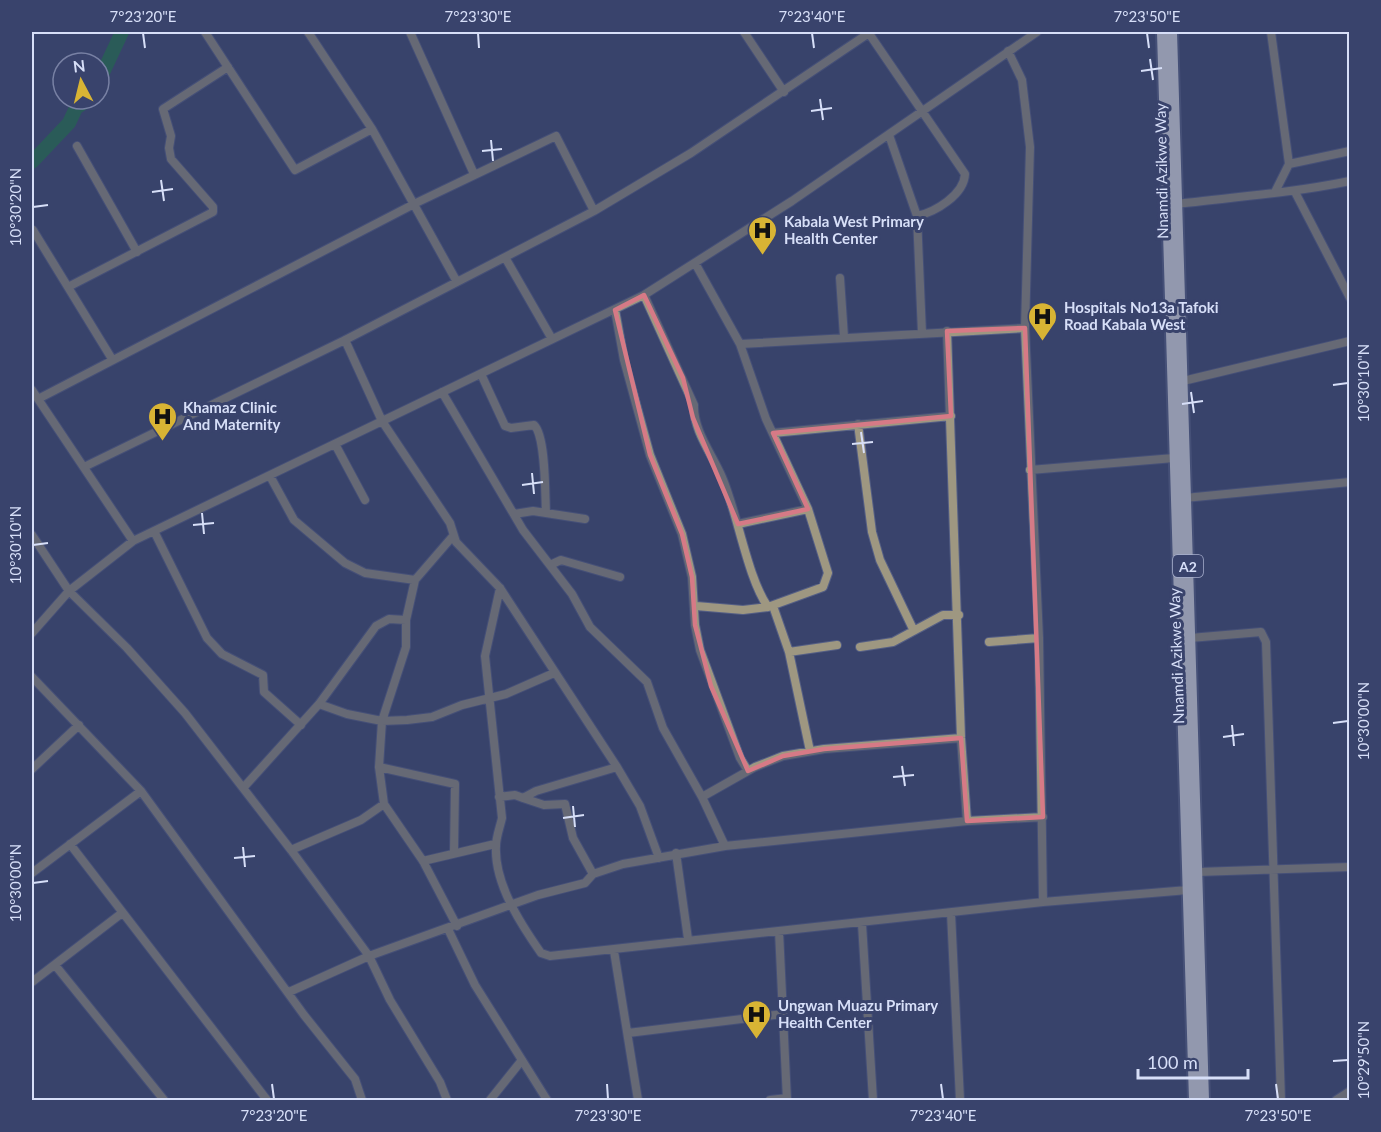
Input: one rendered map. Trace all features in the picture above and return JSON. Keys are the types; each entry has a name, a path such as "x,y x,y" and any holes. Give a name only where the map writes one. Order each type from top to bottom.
{"highway":[{"name":"Nnamdi Azikwe Way","path":"1162,32 1194,1101"},
{"name":"Nnamdi Azikwe Way","path":"1172,32 1204,1101"}],"street":[{"path":"205,32 295,170 372,129"},
{"path":"308,32 372,129 416,203 457,282"},
{"path":"410,32 474,174"},
{"path":"744,32 784,92"},
{"path":"84,467 345,340 506,259 594,211 691,153 784,92 869,32 960,166 964,181 945,203 929,214 917,216"},
{"path":"32,633 69,591 133,541 644,295 695,264 889,135 1037,32"},
{"path":"1271,32 1289,164 1275,192"},
{"path":"1008,51 1022,80 1030,147 1025,328 1039,638 1043,902"},
{"path":"68,287 213,212 213,207 171,159 171,136 164,109 228,67"},
{"path":"889,135 917,216 922,333"},
{"path":"38,399 416,203 556,136 594,211"},
{"path":"76,146 137,252"},
{"path":"1289,164 1350,151"},
{"path":"1176,204 1275,192 1295,192 1350,181"},
{"path":"1295,192 1349,296"},
{"path":"33,230 112,359"},
{"path":"506,259 552,339"},
{"path":"695,264 740,344 773,433 808,509 828,573 823,587 770,607 743,610 696,606"},
{"path":"840,278 843,337"},
{"path":"644,295 694,405 693,418 722,476 759,590 770,607 789,652 810,751"},
{"path":"615,310 624,360 650,455 682,534 696,606 695,625 700,650 740,758 748,771"},
{"path":"740,344 1025,328"},
{"path":"947,331 961,738 967,821"},
{"path":"345,340 382,420 450,523 453,536 500,588 533,635 554,674 616,766 640,806 659,858"},
{"path":"1183,381 1350,340"},
{"path":"481,374 506,426 511,428 534,425 537,428 542,455 546,513"},
{"path":"32,390 133,541"},
{"path":"442,392 532,543 572,594 590,627 647,682 663,728 702,797 725,846"},
{"path":"773,433 951,416"},
{"path":"858,424 872,532 880,560 914,629"},
{"path":"335,444 365,500"},
{"path":"1030,470 1174,458"},
{"path":"270,476 294,520 345,562 365,573 415,580"},
{"path":"1185,498 1350,482"},
{"path":"738,524 808,509"},
{"path":"514,514 546,513 585,519"},
{"path":"154,531 207,638 222,654 263,675 264,692 301,725"},
{"path":"32,536 69,591 127,648 244,787 369,956 390,1000 440,1082 447,1101"},
{"path":"453,536 415,580 406,620 406,647 382,721 379,767 384,804 423,861 457,926"},
{"path":"550,565 561,560 620,577"},
{"path":"500,588 485,656 502,818 495,844 497,869 513,905 541,953 550,956 614,951 688,939 862,924 1043,902 1188,890"},
{"path":"860,647 894,642 943,615 958,615"},
{"path":"244,787 320,704 376,626 389,619 406,620"},
{"path":"1190,638 1253,632 1261,632 1264,636 1275,871 1281,1101"},
{"path":"989,642 1039,638"},
{"path":"789,652 837,645"},
{"path":"320,704 347,714 382,721 432,717 554,674"},
{"path":"32,677 141,791 356,1079 362,1101"},
{"path":"32,769 79,725"},
{"path":"702,797 748,771 783,756 810,751 961,738"},
{"path":"523,798 536,791 616,766"},
{"path":"379,767 455,784 454,852"},
{"path":"32,873 141,791"},
{"path":"499,797 515,795 544,805 565,804 573,838 593,874"},
{"path":"291,850 361,820 384,804"},
{"path":"289,992 369,956 556,889 585,883 593,874 623,864 725,846 967,821 1043,818"},
{"path":"70,844 267,1101"},
{"path":"423,861 495,844"},
{"path":"676,854 688,939"},
{"path":"1197,872 1350,867"},
{"path":"32,982 122,913"},
{"path":"951,913 960,1101"},
{"path":"862,924 873,1101"},
{"path":"448,929 476,986 547,1101"},
{"path":"770,1101 787,1099 779,931"},
{"path":"614,951 638,1101"},
{"path":"55,965 164,1101"},
{"path":"628,1033 783,1014"},
{"path":"490,1101 522,1060"},
{"path":"1336,1101 1350,1091"}],"highlighted area":[{"path":"644,295 683,378 693,418 738,524 808,509 773,433 951,416 947,331 1025,328 1043,817 967,821 961,738 824,749 783,756 748,771 711,686 695,625 692,577 682,534 650,455 615,310"}],"waterway":[{"path":"111,55 122,32"},
{"path":"32,162 69,123 75,111"}],"place":[{"name":"Kabala West Primary Health Center","path":"763,256"},
{"name":"Hospitals No13a Tafoki Road Kabala West","path":"1043,342"},
{"name":"Khamaz Clinic And Maternity","path":"162,442"},
{"name":"Ungwan Muazu Primary Health Center","path":"757,1040"}]}
